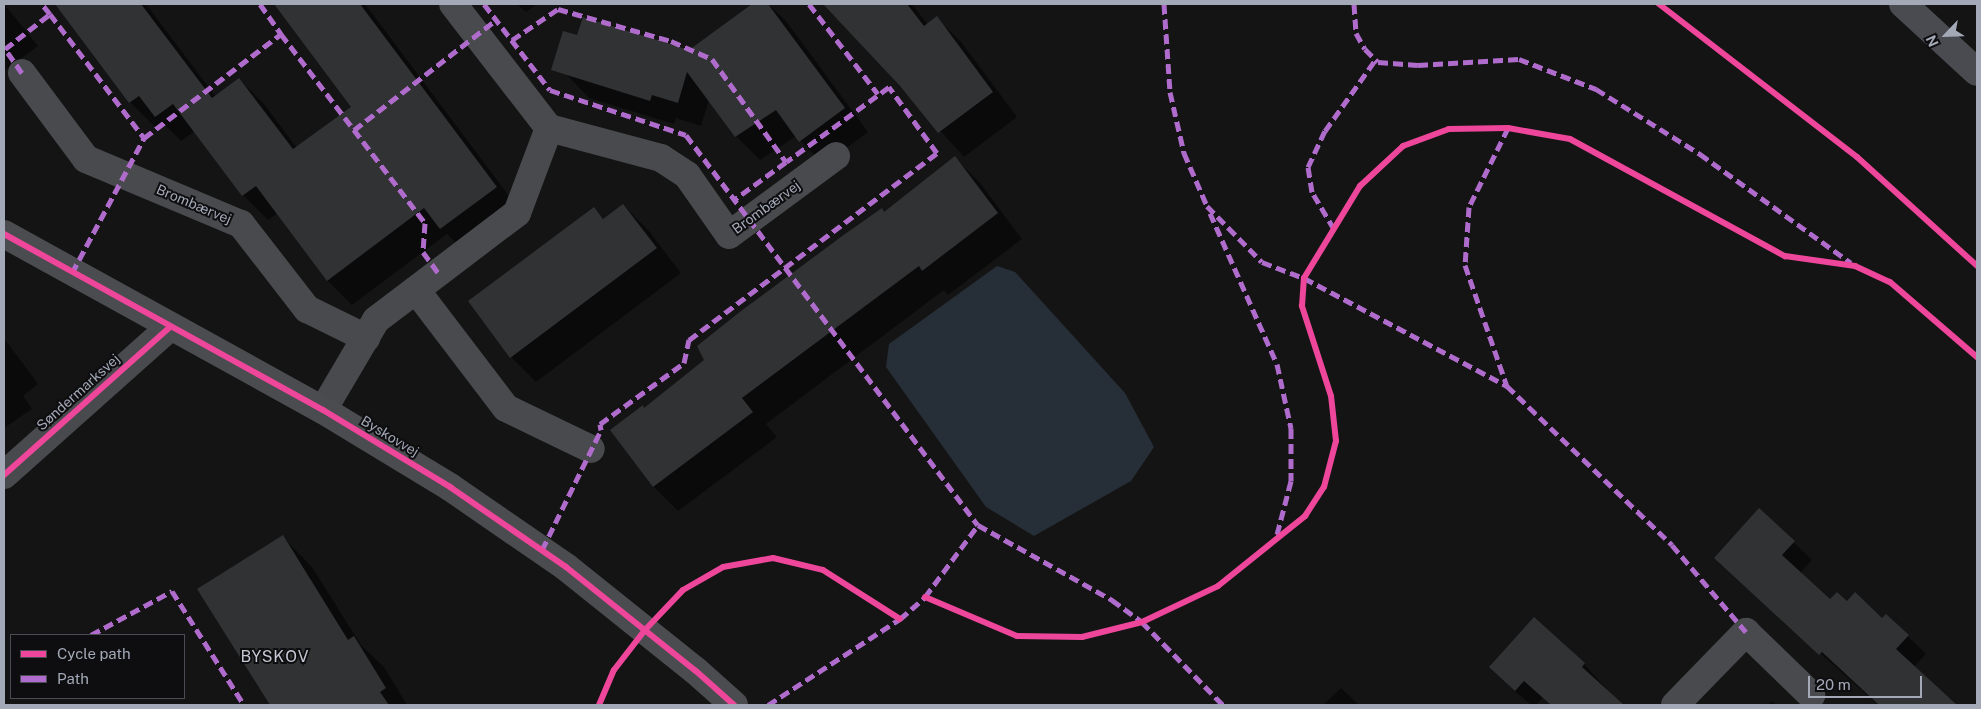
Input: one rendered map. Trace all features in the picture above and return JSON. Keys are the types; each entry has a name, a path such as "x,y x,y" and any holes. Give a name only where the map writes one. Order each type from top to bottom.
{"highway":[{"path":"1903,4 1977,72"}],"main road":[{"name":"Byskovvej","path":"4,234 323,410 450,487 566,567 696,671 734,705"}],"street":[{"path":"323,410 376,320 517,213 548,128 452,4"},
{"name":"Brombærvej","path":"22,72 86,159 242,224 307,309 366,338"},
{"name":"Brombærvej","path":"548,128 661,158 687,175 729,235 836,156"},
{"path":"416,290 506,408 591,450"},
{"name":"Søndermarksvej","path":"4,474 170,327"},
{"path":"1675,705 1746,632 1811,695"}],"shaded area":[{"path":"997,266 1015,272 1125,393 1154,447 1131,481 1034,536 986,507 886,367 889,344"}],"building":[{"path":"55,4 141,4 212,98 239,78 293,149 351,107 274,4 360,4 497,187 440,229 424,208 327,281 256,186 242,196 173,104 155,117 139,96 129,103"},
{"path":"752,4 768,4 845,108 799,142 776,110 735,137 687,72 678,103 652,95 650,101 551,70 563,31 577,35 583,17 689,50"},
{"path":"823,4 907,4 924,26 937,16 993,92 938,133 900,86"},
{"path":"955,156 998,213 922,271 919,266 742,398 753,412 653,487 610,430 643,405 644,408 704,360 697,346 741,311 882,208 884,212"},
{"path":"623,204 657,248 510,358 468,301 594,207 603,219"},
{"path":"1759,508 1795,541 1782,555 1830,599 1837,592 1847,601 1855,592 1882,618 1886,614 1909,635 1896,649 1957,705 1879,705 1822,652 1819,655 1714,558"},
{"path":"283,535 348,640 354,636 386,688 380,692 389,705 270,705 197,589"},
{"path":"1534,617 1585,663 1582,667 1624,705 1551,705 1524,681 1515,691 1489,667"}],"marked path":[{"path":"22,73 5,49 50,14 42,4"},
{"path":"260,4 281,34"},
{"path":"484,4 550,90 686,135 978,525 1112,600 1142,622 1223,705"},
{"path":"809,4 878,94"},
{"path":"1164,4 1170,92 1184,153 1207,206 1262,262 1304,278 1507,386"},
{"path":"1354,4 1356,33 1365,49 1378,62 1418,65 1519,59 1596,89 1700,154 1851,263"},
{"path":"512,40 558,9 671,41 712,59 786,162 735,199"},
{"path":"50,14 144,138"},
{"path":"354,130 496,20"},
{"path":"72,273 144,138 281,34 425,223 423,252 438,273"},
{"path":"1334,229 1312,192 1308,167 1325,131 1376,59"},
{"path":"542,550 601,430 600,424 684,363 689,340 937,153 889,87 786,162"},
{"path":"1508,128 1469,207 1465,265 1507,386 1672,545 1746,632"},
{"path":"1210,213 1277,364 1291,428 1291,481 1276,538"},
{"path":"768,705 900,619 925,597 978,525"},
{"path":"93,634 172,591 244,705"}],"cycle path":[{"path":"1659,4 1857,157 1977,266"},
{"path":"925,597 1017,636 1082,637 1142,622 1218,586 1305,516 1324,487 1336,441 1331,396 1302,306 1304,278 1360,186 1403,146 1449,129 1508,128 1570,139 1785,256 1855,266 1890,282 1977,357"},
{"path":"4,234 323,410 450,487 566,567 696,671 734,705"},
{"path":"4,475 170,327"},
{"path":"599,705 614,670 645,630 683,590 723,567 773,558 823,570 900,619"}],"district":[{"name":"BYSKOV","path":"275,657"}]}
